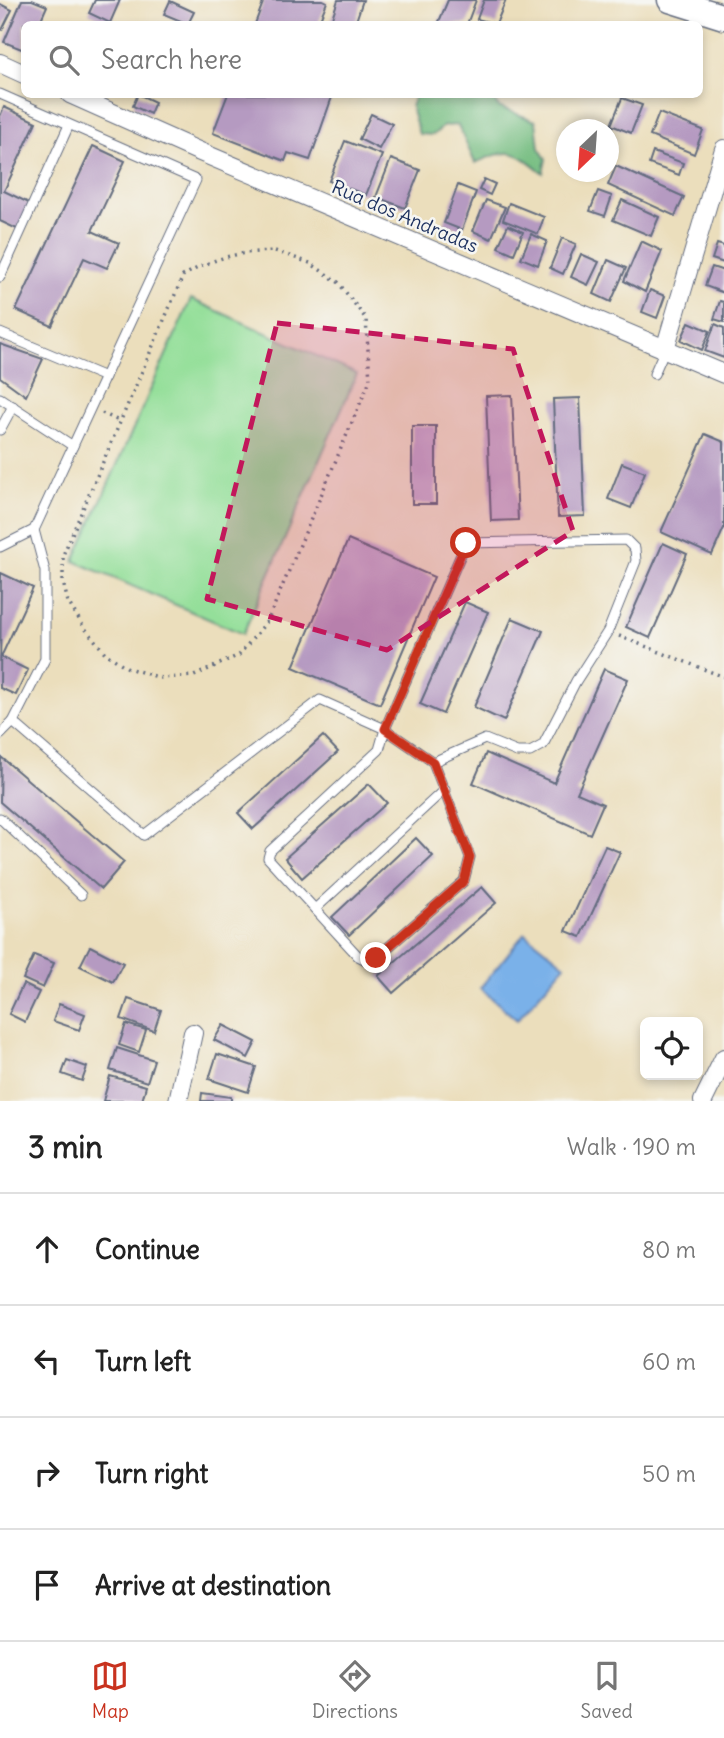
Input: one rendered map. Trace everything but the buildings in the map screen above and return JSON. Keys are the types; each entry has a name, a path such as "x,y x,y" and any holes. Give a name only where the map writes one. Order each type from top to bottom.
{"street":[{"path":"670,0 724,17"},
{"path":"0,63 21,73"},
{"name":"Rua dos Andradas","path":"79,98 724,374"},
{"path":"665,349 724,149"},
{"path":"178,1101 193,1032"},
{"path":"704,1101 724,1058"}],"lane":[{"path":"0,94 196,180 34,530 0,547"},
{"path":"0,277 69,125"},
{"path":"0,333 105,377"},
{"path":"654,374 665,349"},
{"path":"0,398 73,446"},
{"path":"0,430 13,406"},
{"path":"0,735 13,722 45,659 45,571 34,530"},
{"path":"13,722 144,835 320,700 385,729 433,762 470,857 464,881 376,958 366,960 358,956 268,858 270,851 379,750 385,729 466,543 626,540 635,549 636,561 608,631 576,681 543,745 530,752 517,752 485,739 433,762"},
{"path":"315,909 445,789"},
{"path":"0,817 81,895"}],"path":[{"path":"275,251 310,262 338,282 366,319 370,380 268,620 239,655 194,676 161,678 128,668 106,654 68,602 63,582 63,555 120,421 183,276 206,262 240,252 275,251"},
{"path":"90,408 120,421"},
{"path":"608,631 724,677"}],"highlighted area":[{"path":"277,323 513,349 573,531 387,650 207,599"}],"green space":[{"path":"414,98 494,98 498,107 536,121 539,148 546,159 543,173 525,159 511,153 475,163 458,125 444,126 433,135 419,134 411,107"},
{"path":"191,299 357,374 243,634 74,561"}],"water":[{"path":"525,933 565,965 517,1020 480,988"}],"route":[{"path":"376,958 464,881 470,857 433,762 385,729 466,543"}]}
